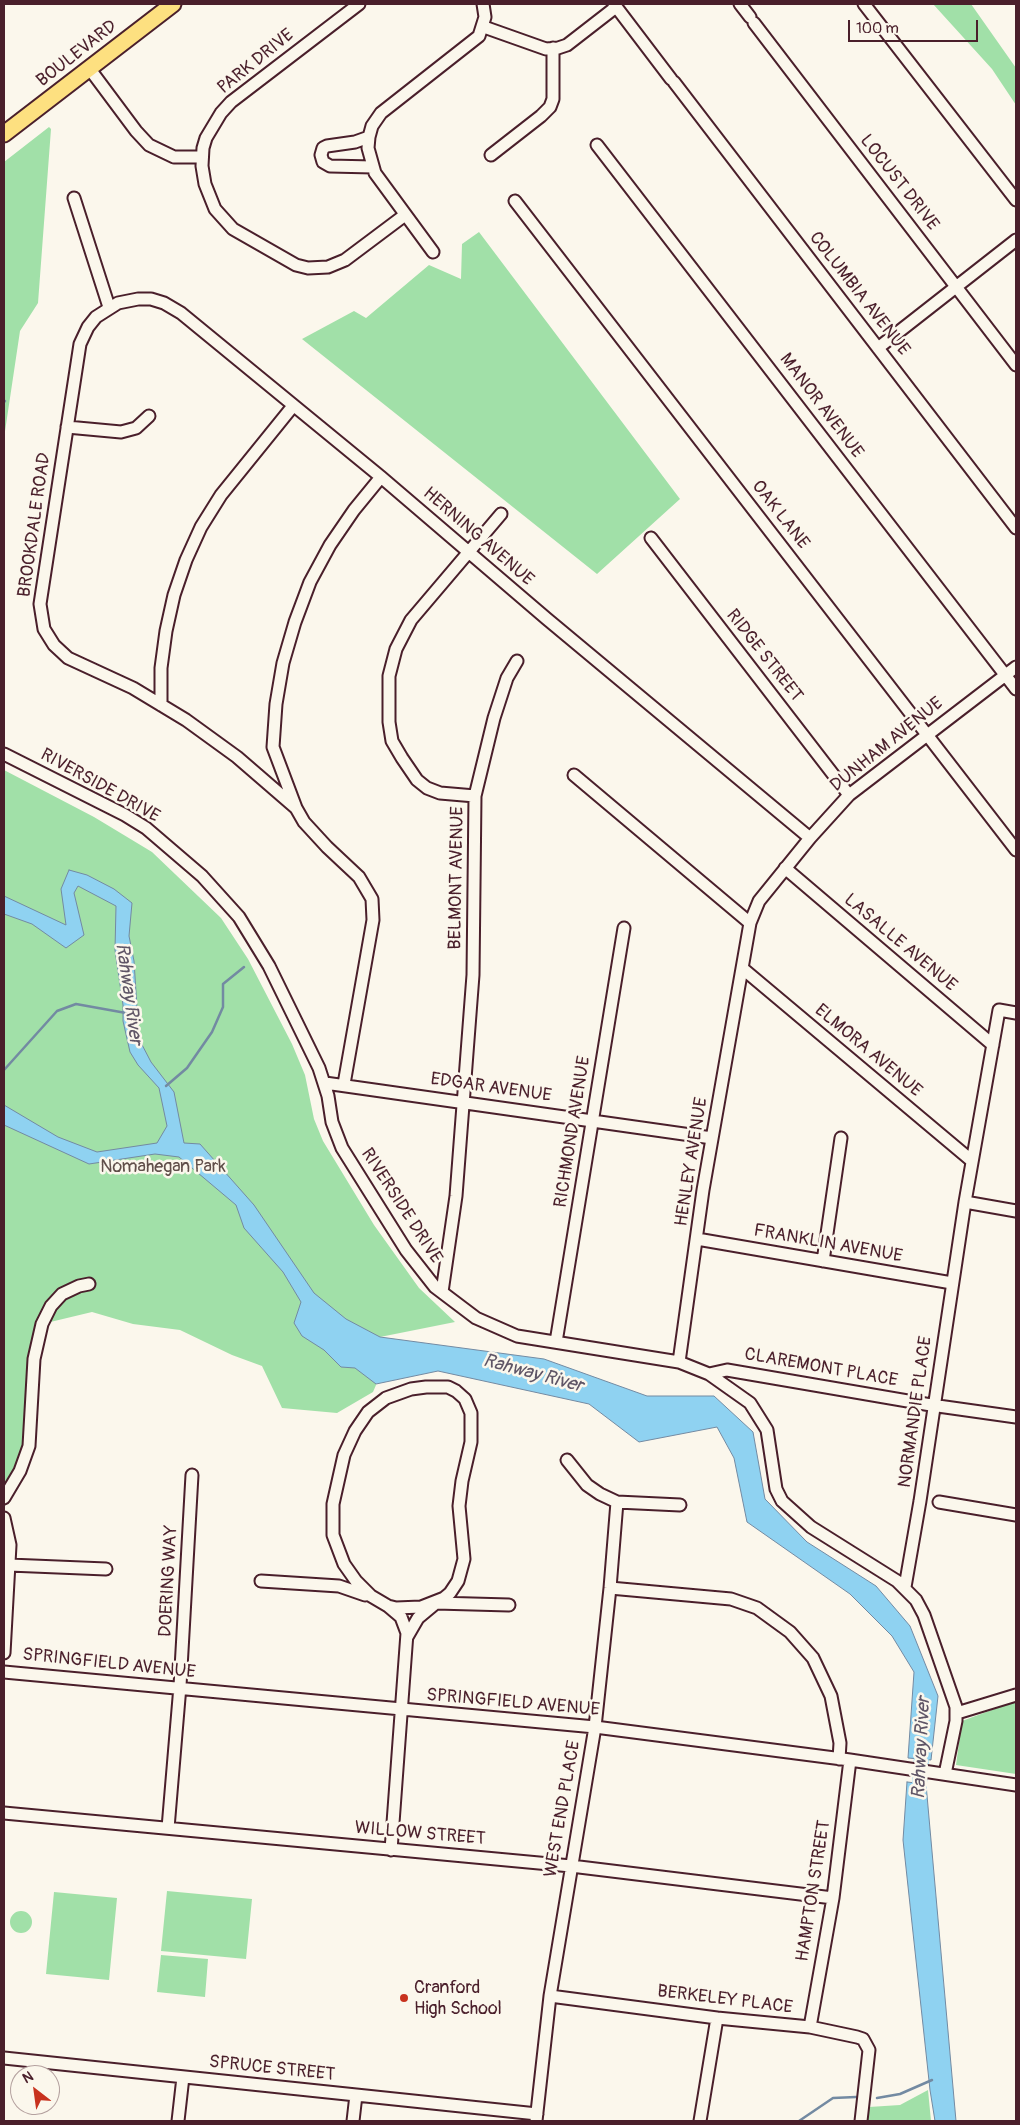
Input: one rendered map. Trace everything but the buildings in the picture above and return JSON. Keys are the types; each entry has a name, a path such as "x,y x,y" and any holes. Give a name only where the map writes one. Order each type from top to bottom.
{"main road":[{"name":"BOULEVARD","path":"4,134 172,4"}],"street":[{"name":"PARK DRIVE","path":"359,4 221,112 206,138 202,157 203,175 207,192 221,216 240,234 296,265 308,268 328,267 345,260 405,215"},
{"path":"433,252 405,215 373,167 368,148 369,138 372,126 381,113 474,42 484,27 486,17 483,4"},
{"name":"LOCUST DRIVE","path":"740,4 1016,364"},
{"path":"864,4 1016,200"},
{"path":"484,27 546,49 553,48 567,45 615,6"},
{"name":"COLUMBIA AVENUE","path":"615,6 1016,528"},
{"path":"491,155 541,116 550,106 552,99 553,48"},
{"path":"89,68 136,131 149,145 174,157 202,157"},
{"path":"369,138 327,146 323,148 320,155 323,162 330,166 373,167"},
{"name":"MANOR AVENUE","path":"597,145 1016,689"},
{"path":"74,198 109,307"},
{"name":"OAK LANE","path":"515,201 1016,850"},
{"path":"878,348 1016,240"},
{"name":"HERNING AVENUE","path":"109,307 125,301 138,299 151,299 170,306 381,477 810,838"},
{"name":"BROOKDALE ROAD","path":"109,307 92,322 80,344 40,604 44,629 54,645 68,658 133,688 186,720 236,757 296,808"},
{"path":"160,705 161,668 166,631 174,595 186,560 220,495 293,406"},
{"path":"68,427 121,432 136,428 149,416"},
{"path":"344,1084 374,909 372,900 359,877 304,822 296,808 273,747 276,704 283,663 295,622 318,568 354,510 381,477"},
{"path":"475,796 440,794 427,788 417,780 392,741 387,700 389,676 404,632 411,620 501,514"},
{"name":"RIDGE STREET","path":"651,538 849,794"},
{"name":"BELMONT AVENUE","path":"442,1292 456,1196 473,975 475,796 494,718 507,678 517,661"},
{"name":"DUNHAM AVENUE","path":"742,968 750,923 759,901 810,838 849,794 1016,667"},
{"name":"RIVERSIDE DRIVE","path":"4,754 132,820 164,842 202,876 239,918 269,966 325,1083 332,1122 342,1148 406,1250 427,1278 442,1292 476,1318 495,1328 517,1336 679,1362 709,1374 737,1392 759,1414 770,1439 776,1490 788,1508 811,1527 905,1587"},
{"path":"574,775 750,923"},
{"name":"LASALLE AVENUE","path":"785,868 993,1045"},
{"name":"RICHMOND AVENUE","path":"556,1342 624,928"},
{"name":"HENLEY AVENUE","path":"679,1362 712,1138 742,968"},
{"name":"ELMORA AVENUE","path":"742,968 972,1161"},
{"name":"NORMANDIE PLACE","path":"905,1587 965,1202 999,1010 1016,1013"},
{"name":"EDGAR AVENUE","path":"325,1083 344,1084 712,1138"},
{"path":"823,1261 841,1138"},
{"path":"965,1202 1016,1211"},
{"name":"FRANKLIN AVENUE","path":"697,1240 952,1283"},
{"path":"4,1498 20,1471 29,1446 34,1359 42,1324 51,1306 62,1294 79,1286 89,1284"},
{"name":"CLAREMONT PLACE","path":"709,1374 727,1370 934,1406 1016,1417"},
{"path":"391,1850 407,1638 403,1620 388,1606 371,1596 356,1581 344,1564 336,1545 332,1514 340,1467 355,1431 376,1405 386,1398 411,1389 440,1386 461,1394 468,1405 473,1422 459,1506 464,1559 458,1581 450,1593 418,1618 407,1638"},
{"path":"568,1460 587,1484 600,1494 617,1502 680,1505"},
{"name":"DOERING WAY","path":"168,1828 180,1688 192,1475"},
{"name":"WEST END PLACE","path":"537,2118 550,1996 595,1727 617,1502"},
{"path":"940,1502 1016,1515"},
{"path":"4,1518 10,1545 4,1654"},
{"path":"9,1565 106,1569"},
{"path":"261,1581 339,1586 355,1590 388,1606 413,1608 436,1603 509,1605"},
{"path":"905,1587 916,1600 924,1615 957,1713 945,1774"},
{"name":"HAMPTON STREET","path":"610,1588 732,1599 757,1608 790,1632 813,1658 828,1689 844,1759 833,1898 810,2027"},
{"name":"SPRINGFIELD AVENUE","path":"4,1672 595,1727 844,1759 1016,1785"},
{"path":"957,1713 1016,1695"},
{"name":"WILLOW STREET","path":"4,1813 571,1866 833,1898"},
{"name":"BERKELEY PLACE","path":"550,1996 717,2018 810,2027 863,2039 869,2050 861,2121"},
{"path":"700,2121 717,2018"},
{"name":"SPRUCE STREET","path":"4,2058 356,2095 537,2118"},
{"path":"178,2121 184,2077"},
{"path":"353,2121 356,2095"}],"green space":[{"path":"933,4 971,4 1016,68 1016,105 992,69"},
{"path":"49,127 51,129 38,303 20,331 4,438 4,162"},
{"path":"479,232 680,499 597,574 302,339 354,311 366,318 429,265 461,279 462,244"},
{"name":"Nomahegan Park","path":"4,770 94,817 152,852 221,918 248,959 292,1044 305,1075 314,1119 323,1141 374,1225 419,1288 455,1322 380,1337 376,1385 373,1392 337,1413 282,1408 262,1366 232,1355 180,1330 133,1324 92,1312 42,1324 29,1446 4,1498"},
{"path":"1016,1701 1016,1774 956,1765 962,1721"},
{"path":"167,1891 252,1899 246,1959 161,1951"},
{"path":"54,1892 117,1898 109,1980 46,1974"},
{"path":"21,1911 29,1914 32,1922 29,1930 21,1933 13,1930 10,1922 13,1914"},
{"path":"161,1955 208,1959 205,1997 157,1992"},
{"path":"928,2090 931,2121 868,2121 869,2107 900,2105"}],"water":[{"path":"69,870 87,875 114,889 132,903 129,936 134,961 139,1039 151,1062 174,1092 184,1143 200,1144 254,1205 314,1293 346,1319 380,1337 544,1359 647,1396 714,1396 753,1432 765,1499 807,1542 876,1586 910,1626 938,1696 931,1760 908,1758 914,1672 892,1636 850,1594 747,1522 734,1458 717,1427 639,1442 589,1404 438,1371 376,1384 355,1368 341,1367 324,1350 302,1336 294,1323 301,1302 283,1272 244,1228 236,1205 179,1157 155,1154 89,1164 4,1125 4,1105 58,1137 97,1152 157,1143 167,1126 159,1088 138,1065 130,1052 123,1021 123,1005 115,950 116,906 78,886 74,893 84,935 66,948 32,924 4,914 4,896 66,925 61,889"},
{"path":"907,1782 926,1784 956,2121 935,2121 930,2090 903,1840"}],"waterway":[{"path":"166,1086 187,1068 212,1032 223,1007 223,984 244,967"},
{"path":"4,1070 57,1011 76,1004 126,1013"},
{"name":"Rahway River","path":"918,1802 923,1738"},
{"path":"877,2098 900,2094 932,2080"},
{"path":"799,2121 833,2098 856,2097"}],"place":[{"name":"Cranford High School","path":"404,1998"}]}
